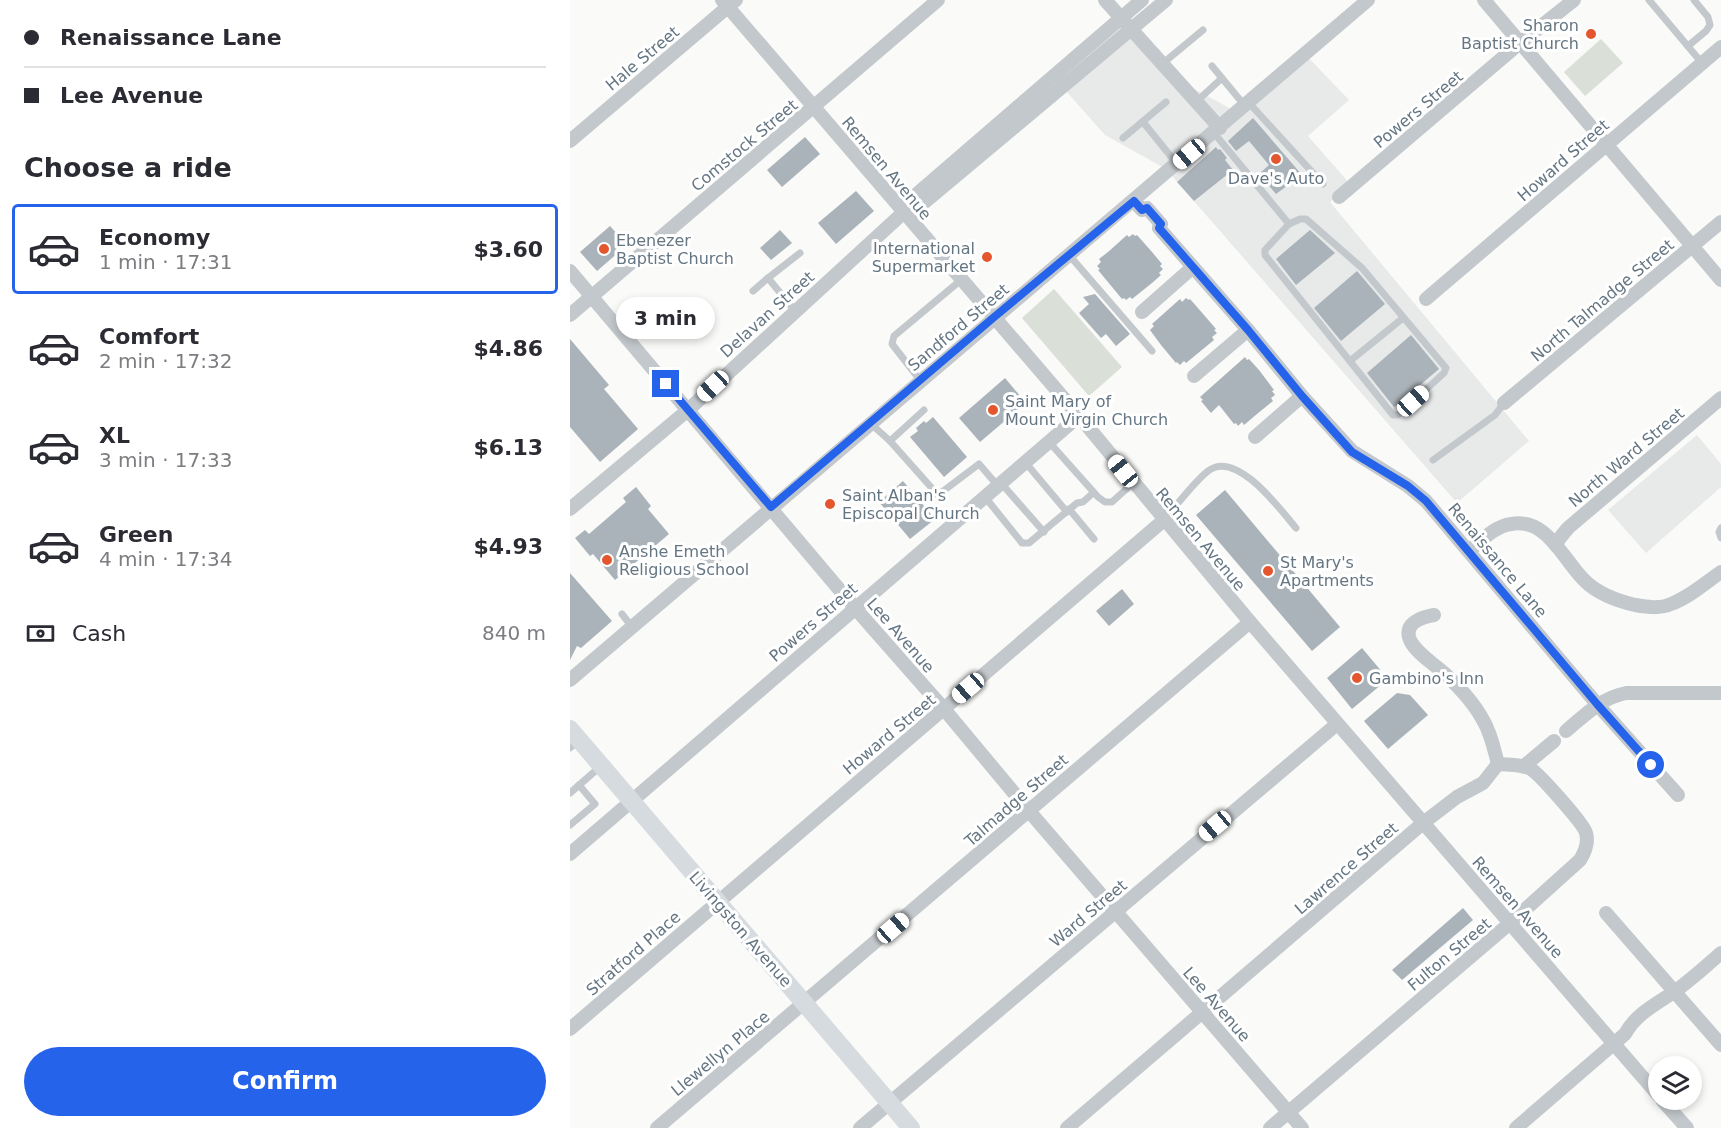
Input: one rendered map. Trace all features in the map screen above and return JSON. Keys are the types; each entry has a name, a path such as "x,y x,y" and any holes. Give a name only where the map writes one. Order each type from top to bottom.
{"main road":[{"name":"Livingston Avenue","path":"573,739 601,766 911,1128"}],"street":[{"name":"Comstock Street","path":"570,315 939,0"},
{"path":"1106,0 1196,102 1217,130"},
{"name":"Delavan Street","path":"570,509 688,410 903,213 918,193 1142,0"},
{"name":"Delavan Street","path":"903,213 926,201 1166,0"},
{"name":"Sandford Street","path":"570,680 993,318 1069,255 1138,205 1177,164 1368,0"},
{"path":"1484,0 1721,280"},
{"name":"Powers Street","path":"1339,197 1574,0"},
{"name":"Remsen Avenue","path":"728,2 813,108 1079,416 1250,622 1648,1083"},
{"name":"Hale Street","path":"570,141 728,2"},
{"name":"Howard Street","path":"1426,299 1721,47"},
{"name":"Renaissance Lane","path":"1138,205 1141,214 1153,230 1159,228 1352,452 1408,486 1426,501 1597,704 1678,795"},
{"name":"North Talmadge Street","path":"1504,403 1721,222"},
{"path":"1142,312 1193,267"},
{"name":"Lee Avenue","path":"570,271 855,608 1302,1128"},
{"path":"1194,376 1248,330"},
{"path":"1255,437 1302,396"},
{"name":"North Ward Street","path":"1555,544 1569,528 1721,398"},
{"name":"Powers Street","path":"570,854 1079,416"},
{"name":"Howard Street","path":"717,901 1164,520"},
{"path":"1469,551 1497,528 1511,524 1525,524 1544,532 1586,582 1603,594 1625,603 1649,607 1669,605 1685,598 1721,572"},
{"path":"1434,615 1422,617 1414,622 1409,633 1410,641 1449,679 1478,712 1486,726 1498,764 1524,766 1554,741"},
{"name":"Talmadge Street","path":"805,1003 1250,622"},
{"path":"1566,731 1597,704 1626,693 1721,693"},
{"name":"Ward Street","path":"860,1128 1337,724"},
{"name":"Lawrence Street","path":"1067,1128 1423,823 1457,797 1483,783 1498,764"},
{"name":"Fulton Street","path":"1270,1128 1509,924 1580,860 1587,841 1585,830 1533,770 1524,766"},
{"name":"Stratford Place","path":"570,1029 717,901"},
{"path":"1606,913 1721,1045"},
{"path":"1516,1128 1625,1034 1637,1030 1665,1005 1674,992 1721,953"},
{"name":"Llewellyn Place","path":"657,1128 805,1003"},
{"path":"1671,1110 1687,1128"}],"lane":[{"path":"1649,0 1702,63"},
{"path":"1688,46 1707,31 1710,25 1708,17 1694,0"},
{"path":"1162,64 1203,30"},
{"path":"1212,66 1323,184"},
{"path":"1196,102 1222,78"},
{"path":"1123,138 1166,102"},
{"path":"1143,122 1177,164"},
{"path":"1217,130 1289,224"},
{"path":"1300,219 1311,222 1362,268 1446,368 1444,373 1398,415 1393,415 1265,255 1265,250 1289,224 1300,219"},
{"path":"753,291 800,253"},
{"path":"1069,255 1152,351"},
{"path":"768,278 795,311"},
{"path":"920,380 891,341 961,280"},
{"path":"1350,361 1403,318"},
{"path":"1433,460 1495,414 1504,403"},
{"path":"890,441 924,410"},
{"path":"870,423 890,441 938,495 979,464 1044,531"},
{"path":"1049,442 1093,493 1105,501 1112,502 1133,483"},
{"path":"1025,462 1094,539"},
{"path":"1164,520 1209,471 1224,466 1254,481 1296,528"},
{"path":"985,497 1022,543 1029,543 1077,503 1083,502 1093,493"},
{"path":"1721,528 1719,532 1721,538"},
{"path":"622,614 632,627"},
{"path":"570,793 601,766"},
{"path":"570,825 595,804 579,785"}],"shaded area":[{"path":"1125,22 1170,76 1235,111 1303,52 1349,100 1308,136 1351,185 1330,202 1529,441 1457,503 1166,169 1105,135 1057,81"},
{"path":"1601,39 1623,63 1585,96 1564,72"},
{"path":"1054,289 1122,367 1089,396 1022,318"},
{"path":"1697,435 1721,464 1721,487 1646,553 1608,510"}],"building":[{"name":"Dave's Auto","path":"1253,118 1302,175 1276,194 1259,174 1269,165 1249,141 1236,151 1228,141"},
{"path":"805,137 820,154 782,187 767,170"},
{"path":"1216,147 1227,158 1225,160 1233,170 1194,201 1177,182"},
{"path":"856,191 874,211 836,244 818,223"},
{"name":"Ebenezer Baptist Church","path":"610,226 627,245 597,271 580,252"},
{"path":"780,230 792,243 771,260 760,248"},
{"path":"1310,230 1335,253 1296,285 1276,259"},
{"path":"1133,234 1137,235 1152,252 1162,264 1160,266 1163,269 1159,273 1161,275 1152,283 1132,299 1130,297 1126,300 1122,299 1097,266 1101,262 1099,259 1127,235 1129,237"},
{"path":"1357,271 1385,304 1341,341 1314,308"},
{"path":"1095,294 1130,334 1116,346 1106,334 1101,338 1079,313 1089,304 1083,297"},
{"path":"1186,298 1190,299 1217,333 1212,337 1214,340 1186,363 1184,361 1180,365 1150,330 1154,326 1152,324 1180,299 1182,302"},
{"path":"1411,335 1439,369 1394,407 1367,373"},
{"path":"570,339 609,385 604,389 638,429 600,462 570,427"},
{"path":"1245,357 1259,370 1274,390 1272,391 1275,395 1271,398 1273,401 1244,425 1242,422 1238,426 1219,405 1211,413 1200,397"},
{"name":"Saint Mary of Mount Virgin Church","path":"1005,378 1026,403 980,442 959,418"},
{"path":"933,417 967,457 944,477 910,437 918,431 916,428 924,421 926,423"},
{"path":"903,481 935,519 910,539 879,502"},
{"path":"636,487 651,506 648,509 669,534 615,580 593,554 590,556 575,538 585,530 589,534 626,502 623,498"},
{"name":"St Mary's Apartments","path":"1225,490 1340,627 1312,651 1196,515"},
{"path":"570,573 612,621 581,648 577,646 570,660"},
{"path":"1122,589 1134,604 1109,626 1096,611"},
{"name":"Gambino's Inn","path":"1362,648 1388,679 1352,709 1327,678"},
{"path":"1397,693 1410,695 1428,715 1388,749 1364,721"},
{"path":"1463,908 1473,920 1402,980 1392,970"}],"place":[{"name":"Sharon Baptist Church","path":"1591,34"},
{"name":"Dave's Auto","path":"1276,159"},
{"name":"Ebenezer Baptist Church","path":"604,249"},
{"name":"International Supermarket","path":"987,257"},
{"name":"Saint Mary of Mount Virgin Church","path":"993,410"},
{"name":"Saint Alban's Episcopal Church","path":"830,504"},
{"name":"Anshe Emeth Religious School","path":"607,560"},
{"name":"St Mary's Apartments","path":"1268,571"},
{"name":"Gambino's Inn","path":"1357,678"}],"route":[{"path":"666,384 771,507 1134,201 1142,210 1147,208 1161,224 1159,228 1352,452 1408,486 1426,501 1651,765"}]}
